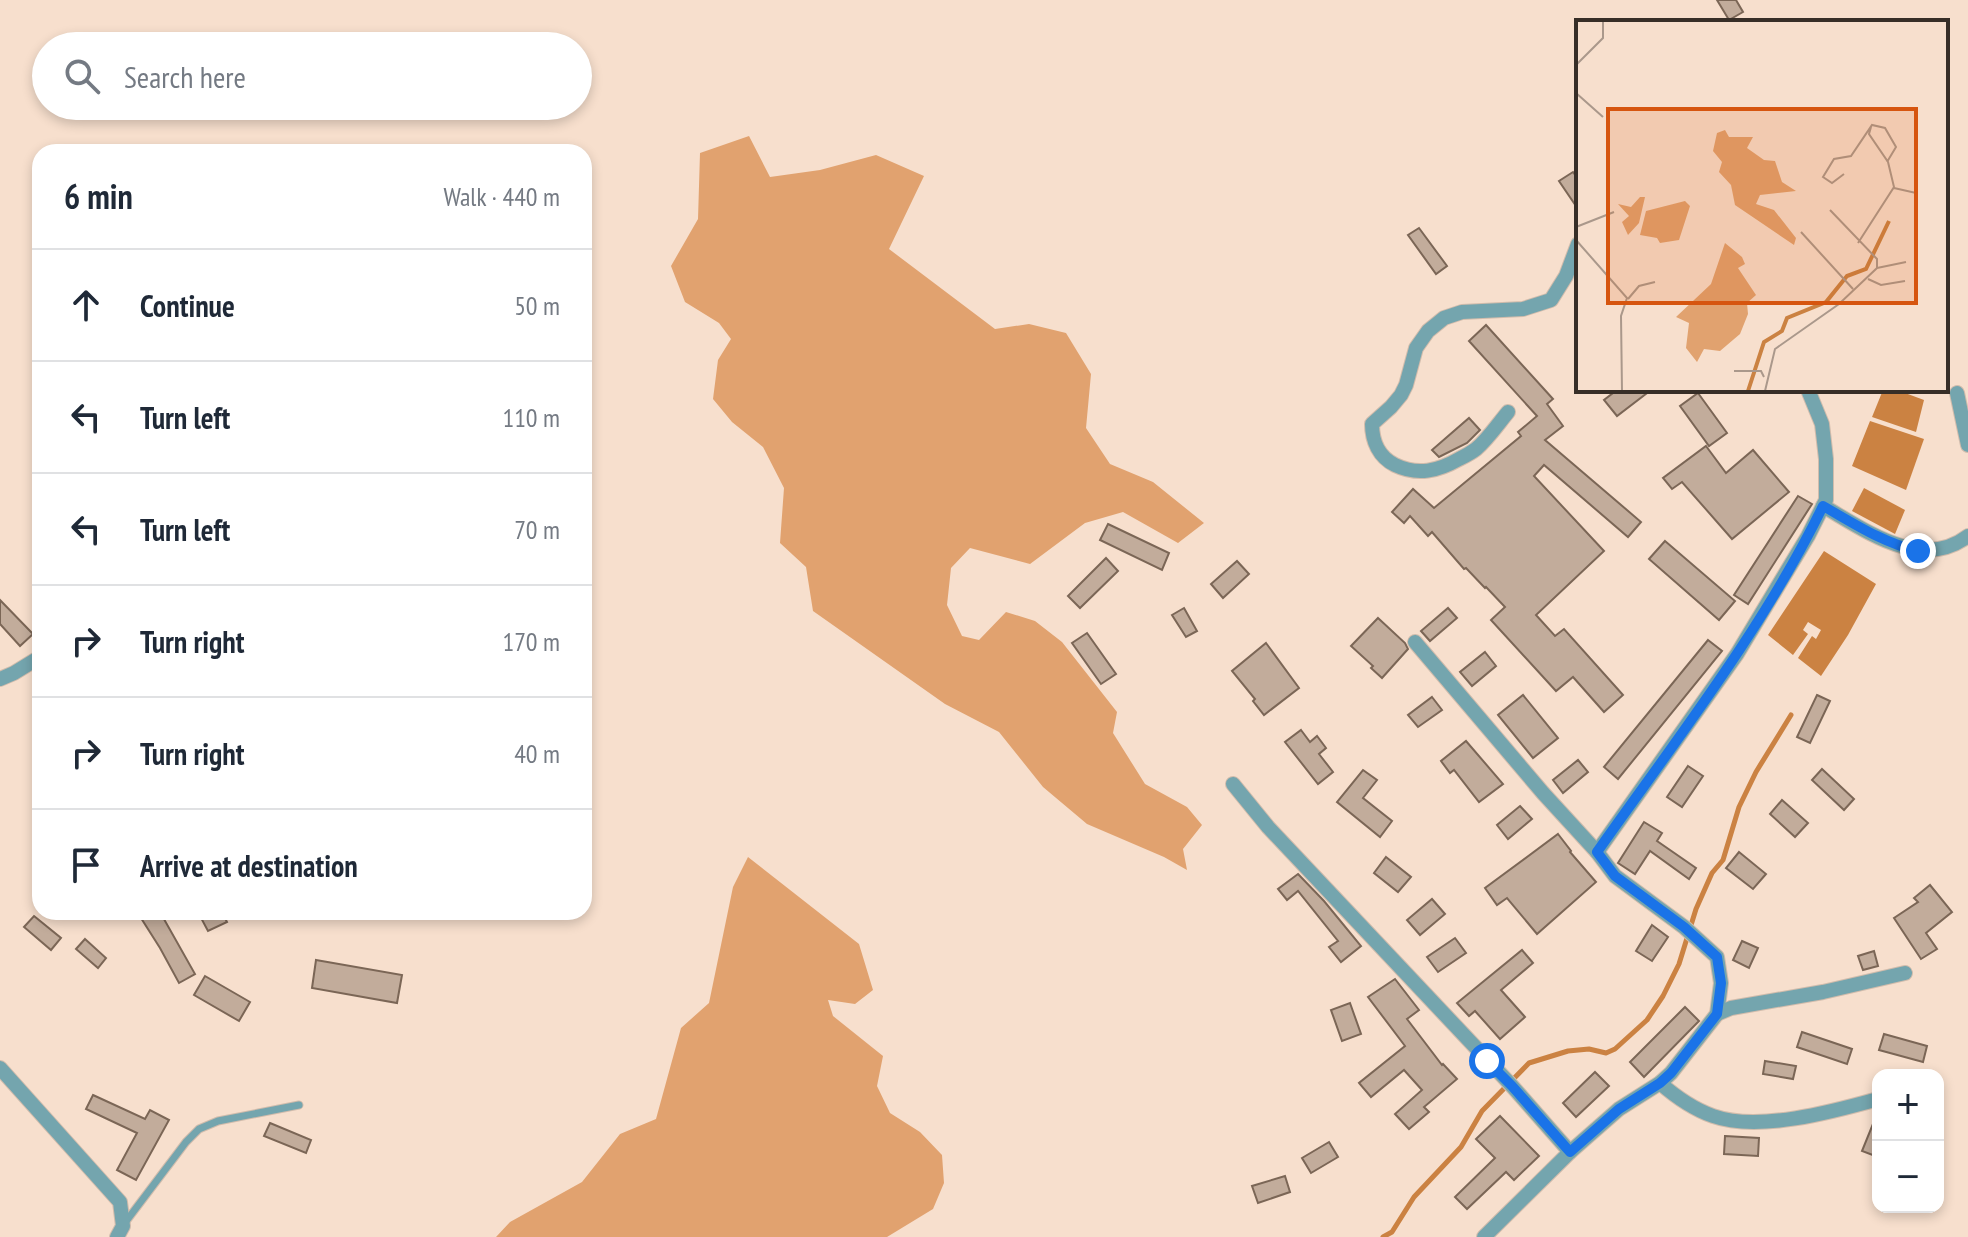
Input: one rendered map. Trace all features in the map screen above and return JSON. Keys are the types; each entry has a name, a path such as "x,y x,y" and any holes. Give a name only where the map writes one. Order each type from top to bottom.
{"street":[{"path":"1508,412 1475,450 1444,468 1427,472 1406,470 1390,462 1378,450 1372,436 1372,424 1391,407 1406,385 1416,348 1428,331 1444,318 1462,312 1523,309 1551,300 1566,276 1576,249"},
{"path":"1597,852 1737,654 1808,536 1826,500 1822,424 1809,392"},
{"path":"1957,393 1968,445"},
{"path":"1823,506 1903,548 1935,550 1953,545 1968,536"},
{"path":"1415,642 1615,876 1690,932 1717,957 1721,983 1717,1014"},
{"path":"0,679 32,662"},
{"path":"1233,784 1268,827 1509,1082 1570,1152"},
{"path":"1484,1237 1570,1152 1619,1109 1671,1073 1717,1014 1731,1008 1823,992 1905,973"},
{"path":"0,1068 120,1202 120,1232"},
{"path":"1660,1083 1678,1099 1713,1116 1744,1122 1808,1117 1872,1101"}],"lane":[{"path":"120,1232 186,1142 199,1129 218,1121 299,1105"}],"shaded area":[{"path":"749,136 770,177 820,170 876,155 924,176 889,249 995,329 1029,324 1066,333 1091,374 1086,428 1110,464 1153,482 1204,523 1178,543 1123,512 1085,523 1030,564 970,548 951,568 947,605 962,636 979,640 1006,612 1035,621 1062,642 1117,712 1113,733 1145,784 1187,807 1202,825 1183,849 1187,870 1087,824 1043,787 999,732 945,704 813,611 806,567 780,543 784,488 763,447 732,422 713,399 718,360 731,339 719,323 685,302 671,266 698,219 700,153"},
{"path":"1882,392 1902,392 1924,400 1916,432 1872,417"},
{"path":"1870,421 1924,439 1906,490 1852,466"},
{"path":"1864,488 1905,510 1895,534 1852,511"},
{"path":"1824,551 1876,584 1821,676 1798,658 1812,636 1816,639 1821,630 1808,622 1803,630 1808,634 1793,655 1768,635"},
{"path":"748,857 859,944 873,990 855,1004 828,1000 833,1016 883,1056 877,1086 890,1113 920,1132 942,1155 944,1183 933,1209 887,1237 496,1237 510,1222 582,1182 620,1134 656,1119 681,1028 709,1003 733,887"}],"building":[{"path":"1717,0 1736,0 1743,12 1729,20"},
{"path":"1573,172 1576,176 1576,206 1559,181"},
{"path":"1419,228 1447,266 1436,274 1408,235"},
{"path":"1486,325 1553,399 1547,404 1563,426 1545,440 1641,522 1628,537 1544,465 1534,476 1604,551 1536,615 1555,636 1564,629 1623,695 1604,712 1573,677 1556,691 1491,620 1505,607 1464,569 1432,532 1428,536 1410,516 1404,523 1392,512 1413,489 1434,508 1521,436 1518,432 1537,416 1469,341"},
{"path":"1614,392 1648,392 1617,416 1604,400"},
{"path":"1698,393 1727,433 1709,446 1680,406"},
{"path":"1469,418 1480,430 1467,443 1439,457 1432,450"},
{"path":"1706,446 1726,473 1753,450 1789,492 1732,539 1682,482 1672,489 1663,478"},
{"path":"1798,496 1812,504 1748,604 1734,595"},
{"path":"1108,524 1169,553 1162,570 1100,540"},
{"path":"1665,541 1735,601 1719,620 1649,559"},
{"path":"1106,558 1118,571 1080,608 1068,596"},
{"path":"1237,561 1249,574 1223,598 1211,584"},
{"path":"0,600 32,635 20,646 0,624"},
{"path":"1184,608 1197,631 1186,637 1172,615"},
{"path":"1448,608 1457,618 1430,641 1421,631"},
{"path":"1378,618 1408,649 1382,678 1351,646"},
{"path":"1087,633 1116,674 1101,684 1072,643"},
{"path":"1708,640 1722,651 1618,779 1604,767"},
{"path":"1266,643 1299,688 1264,715 1232,671"},
{"path":"1485,652 1496,666 1472,686 1460,672"},
{"path":"1523,695 1558,738 1533,758 1498,715"},
{"path":"1817,695 1830,701 1810,743 1797,737"},
{"path":"1432,697 1442,710 1418,727 1408,715"},
{"path":"1301,730 1310,742 1317,736 1326,748 1319,754 1333,772 1318,784 1285,742"},
{"path":"1466,741 1503,784 1479,802 1454,770 1450,773 1441,761"},
{"path":"1578,760 1588,772 1563,793 1553,780"},
{"path":"1688,766 1703,776 1682,807 1667,797"},
{"path":"1822,769 1854,799 1844,810 1812,780"},
{"path":"1363,770 1377,780 1363,798 1392,821 1380,837 1337,802"},
{"path":"1782,800 1808,823 1795,837 1770,814"},
{"path":"1520,806 1532,819 1508,839 1497,825"},
{"path":"1644,822 1662,833 1657,841 1696,868 1689,879 1650,851 1635,874 1618,863"},
{"path":"1558,834 1596,882 1537,934 1507,898 1497,905 1485,888"},
{"path":"1739,852 1766,874 1753,889 1726,868"},
{"path":"1386,857 1411,877 1398,892 1374,873"},
{"path":"1298,874 1361,946 1341,962 1329,947 1338,941 1298,891 1287,900 1278,889"},
{"path":"1930,885 1952,912 1926,933 1937,949 1921,959 1894,918 1918,902 1914,898"},
{"path":"1432,899 1445,914 1420,935 1407,920"},
{"path":"32,918 39,920 61,938 51,950 24,927"},
{"path":"142,920 165,920 195,974 179,983"},
{"path":"202,920 226,920 227,922 208,931"},
{"path":"1652,925 1668,937 1652,961 1636,951"},
{"path":"1455,938 1466,953 1438,972 1427,957"},
{"path":"85,939 106,958 98,968 76,949"},
{"path":"1742,941 1758,948 1749,968 1733,960"},
{"path":"1522,950 1533,963 1501,990 1525,1017 1500,1039 1475,1011 1469,1016 1457,1003"},
{"path":"1874,951 1878,966 1863,970 1858,956"},
{"path":"316,960 402,975 397,1003 312,988"},
{"path":"205,976 250,1002 239,1021 194,995"},
{"path":"1395,979 1419,1010 1407,1019 1442,1065 1457,1079 1424,1107 1429,1112 1409,1129 1395,1114 1422,1090 1404,1070 1371,1097 1359,1083 1405,1046 1368,997"},
{"path":"1350,1003 1361,1034 1342,1041 1331,1010"},
{"path":"1685,1007 1699,1021 1644,1077 1630,1062"},
{"path":"1802,1032 1852,1049 1847,1064 1797,1047"},
{"path":"1884,1034 1927,1046 1923,1062 1879,1050"},
{"path":"1765,1061 1796,1066 1793,1079 1763,1074"},
{"path":"1595,1072 1609,1086 1576,1117 1563,1103"},
{"path":"93,1095 145,1119 150,1110 169,1120 136,1180 117,1170 137,1133 86,1109"},
{"path":"1500,1116 1539,1156 1514,1180 1506,1172 1467,1209 1455,1197 1495,1158 1476,1139"},
{"path":"270,1123 311,1140 306,1153 264,1136"},
{"path":"1872,1126 1872,1155 1862,1151"},
{"path":"1725,1136 1759,1138 1758,1156 1724,1154"},
{"path":"1329,1142 1338,1157 1311,1173 1302,1158"},
{"path":"1285,1176 1290,1192 1258,1203 1252,1186"}],"waterway":[{"path":"1383,1237 1392,1232 1414,1197 1461,1147 1482,1111 1529,1063 1568,1051 1589,1049 1606,1053 1615,1049 1647,1020 1679,964 1696,909 1712,873 1723,860 1739,807 1756,772 1791,715"}],"route":[{"path":"1487,1061 1570,1152 1619,1109 1671,1073 1717,1014 1721,983 1717,957 1684,927 1615,876 1597,852 1737,654 1823,506 1864,530 1903,548 1918,551"}]}
